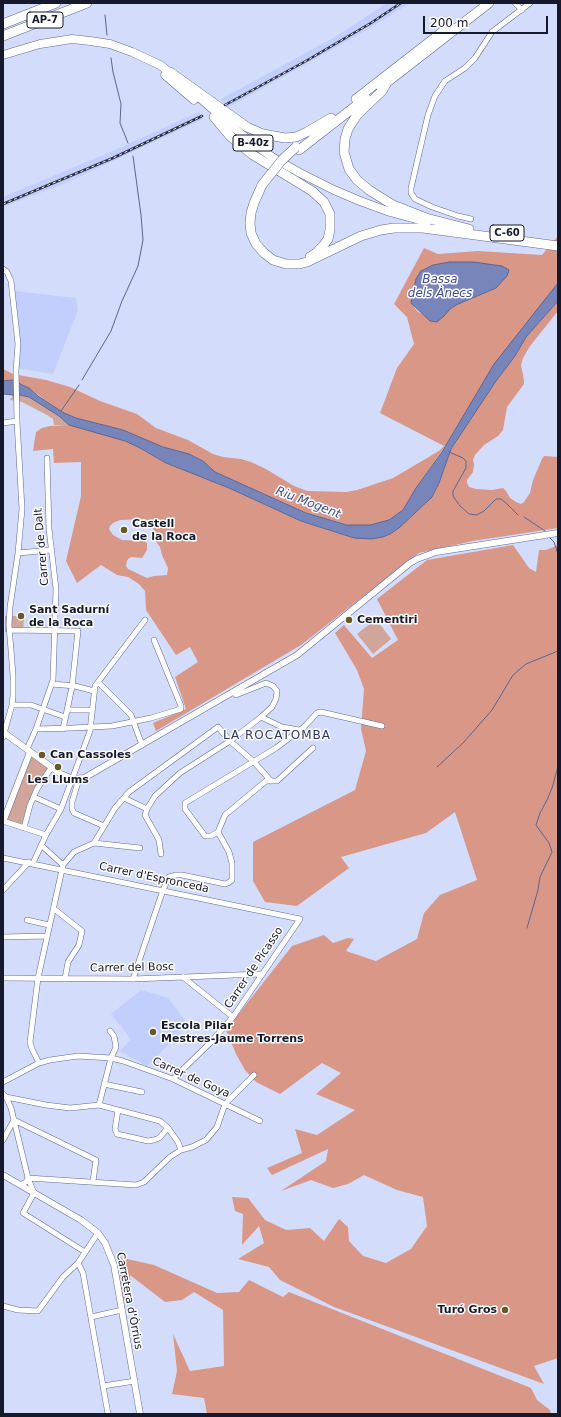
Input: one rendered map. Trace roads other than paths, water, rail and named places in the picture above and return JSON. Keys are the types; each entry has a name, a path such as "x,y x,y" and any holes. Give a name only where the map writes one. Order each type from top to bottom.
{"highway":[{"name":"AP-7","path":"3,24 56,3"},
{"name":"AP-7","path":"3,36 86,3"},
{"path":"464,231 411,228 380,230 368,233 307,262 294,265 282,263 270,258 261,250 256,244 251,233 250,223 251,213 257,196 298,148 331,118 480,3"},
{"path":"298,148 386,84 489,3"},
{"name":"B-40z","path":"3,55 31,46 72,39 110,44 127,50 146,58 170,72 240,133 272,157 300,173 339,192 380,208 464,231"},
{"name":"B-40z","path":"55,41 104,46 140,59 165,75 214,117 269,160 330,194 359,206 417,224 464,231"},
{"path":"170,72 247,127 263,134 285,138 296,137 331,118"},
{"path":"386,84 382,91 357,115 348,129 345,139 344,152 349,169 360,183 386,201 426,218 464,231"},
{"path":"214,117 231,137 253,155 312,191 324,202 330,214 330,230 326,242 312,256 297,260 280,258 269,252 260,242 256,231 255,213 264,186"},
{"name":"C-60","path":"464,231 551,241 558,246"}],"street":[{"path":"515,3 522,10"},
{"path":"471,219 432,207 415,199 411,193 428,115 435,96 445,81 464,68 475,58 492,32 530,3"},
{"path":"3,269 8,272 10,277 18,344 16,399 22,509 18,553 10,607 13,676 12,705 4,734 61,774 76,779 84,778 297,654 410,563 417,559 431,553 558,533"},
{"path":"3,423 17,421"},
{"name":"Carrer de Dalt","path":"28,750 52,684 56,590 49,529 47,458"},
{"path":"18,553 52,550"},
{"path":"104,826 74,813 72,809 72,802 76,779 90,731 95,686 145,620"},
{"path":"10,627 78,631 72,687 62,729"},
{"path":"36,728 62,729 112,726 151,718 181,709 154,640"},
{"path":"98,682 131,715 142,745"},
{"path":"161,854 159,840 145,815 147,808 155,796 180,773 230,741 261,718 272,707 276,699 277,691 273,686 266,683 236,695 234,692"},
{"path":"52,684 72,687 75,686 94,691"},
{"path":"12,705 31,705 65,717"},
{"path":"67,710 92,710"},
{"path":"313,748 278,781 266,781 225,815 218,832 211,836 206,836 185,809 185,803 276,748 299,730 317,713 321,712 382,726"},
{"path":"261,718 282,727 299,730"},
{"path":"94,843 115,808 129,792 218,727 230,741 254,762 271,781"},
{"path":"28,750 3,821 46,835"},
{"path":"24,828 37,789 51,768"},
{"path":"3,890 31,863 76,779"},
{"path":"34,797 61,809"},
{"path":"124,798 147,808"},
{"path":"133,979 163,890 169,877 182,875 225,884 232,880 232,863 229,852 218,832"},
{"path":"39,1063 32,1050 30,1042 38,978 62,867 74,852 94,843 140,848"},
{"path":"41,845 62,867"},
{"name":"Carrer d'Espronceda","path":"3,858 62,867 300,919"},
{"path":"53,908 82,931 79,945 68,962 65,979"},
{"name":"Carrer de Picasso","path":"173,1079 210,1044 233,1018 261,974 300,919"},
{"path":"27,920 49,925"},
{"path":"3,937 47,936"},
{"name":"Carrer del Bosc","path":"3,978 133,979 261,974"},
{"path":"183,977 233,1018"},
{"path":"99,1105 111,1058 116,1047 114,1036 110,1031"},
{"name":"Carrer de Goya","path":"3,1082 39,1063 57,1058 78,1056 111,1058 123,1060 173,1079 260,1121"},
{"path":"28,1178 93,1181 136,1185 144,1182 170,1157 181,1150 192,1148 206,1140 217,1127 225,1104 254,1074"},
{"path":"104,1084 142,1092"},
{"path":"4,1095 46,1105 70,1108 99,1105 160,1121 168,1128 178,1142 181,1150"},
{"path":"4,1095 11,1108 28,1178 34,1193 23,1213 85,1252"},
{"path":"118,1110 115,1129 117,1134 148,1141 159,1138 168,1128"},
{"path":"3,1140 14,1120"},
{"path":"14,1120 96,1160 93,1181"},
{"name":"Carretera d'Òrrius","path":"3,1175 81,1220 98,1233 109,1249 114,1265 140,1414"},
{"path":"20,1185 26,1182 28,1178"},
{"path":"3,1306 18,1310 38,1311 63,1276 78,1264 98,1233"},
{"path":"78,1264 83,1273 108,1414"},
{"path":"91,1317 122,1310"},
{"path":"103,1386 135,1381"}],"water":[{"name":"Bassa dels Ànecs","path":"450,262 473,262 502,266 509,270 507,276 496,288 456,305 437,322 430,321 411,303 416,279 421,271 433,265"},
{"path":"558,283 558,301 526,337 515,356 496,381 451,449 439,483 432,497 399,528 383,537 371,539 354,538 301,521 229,488 166,463 125,441 69,425 59,416 29,397 3,394 3,381 12,380 29,388 38,396 64,413 76,418 123,430 163,447 189,454 203,461 215,472 306,513 347,525 370,525 389,520 403,510 416,488 442,452 494,364"}],"waterway":[{"path":"105,15 107,35"},
{"path":"111,58 121,104 120,123 128,143"},
{"path":"82,380 111,331 122,301 138,266 143,240 133,156"},
{"path":"61,411 79,385"},
{"path":"449,452 463,458 466,461 466,468 453,491 453,496 460,506 469,514 477,515 484,511 496,499 501,499 518,515"},
{"path":"524,517 545,531"},
{"path":"549,537 554,542 558,554"},
{"path":"437,767 463,743 492,710 513,675 526,664 558,651"},
{"path":"527,928 538,890 540,877 552,852 549,843 536,825 552,788 558,767"}],"railway":[{"path":"225,105 306,61 371,23 401,3"},
{"path":"3,204 113,158 202,116"}],"place":[{"name":"Castell de la Roca","path":"124,530"},
{"name":"Sant Sadurní de la Roca","path":"21,616"},
{"name":"Cementiri","path":"349,620"},
{"name":"Can Cassoles","path":"42,755"},
{"name":"Les Llums","path":"58,767"},
{"name":"Escola Pilar Mestres-Jaume Torrens","path":"153,1032"},
{"name":"Turó Gros","path":"505,1310"}],"district":[{"name":"LA ROCATOMBA","path":"277,736"}],"water label":[{"name":"Riu Mogent","path":"308,503"}]}
